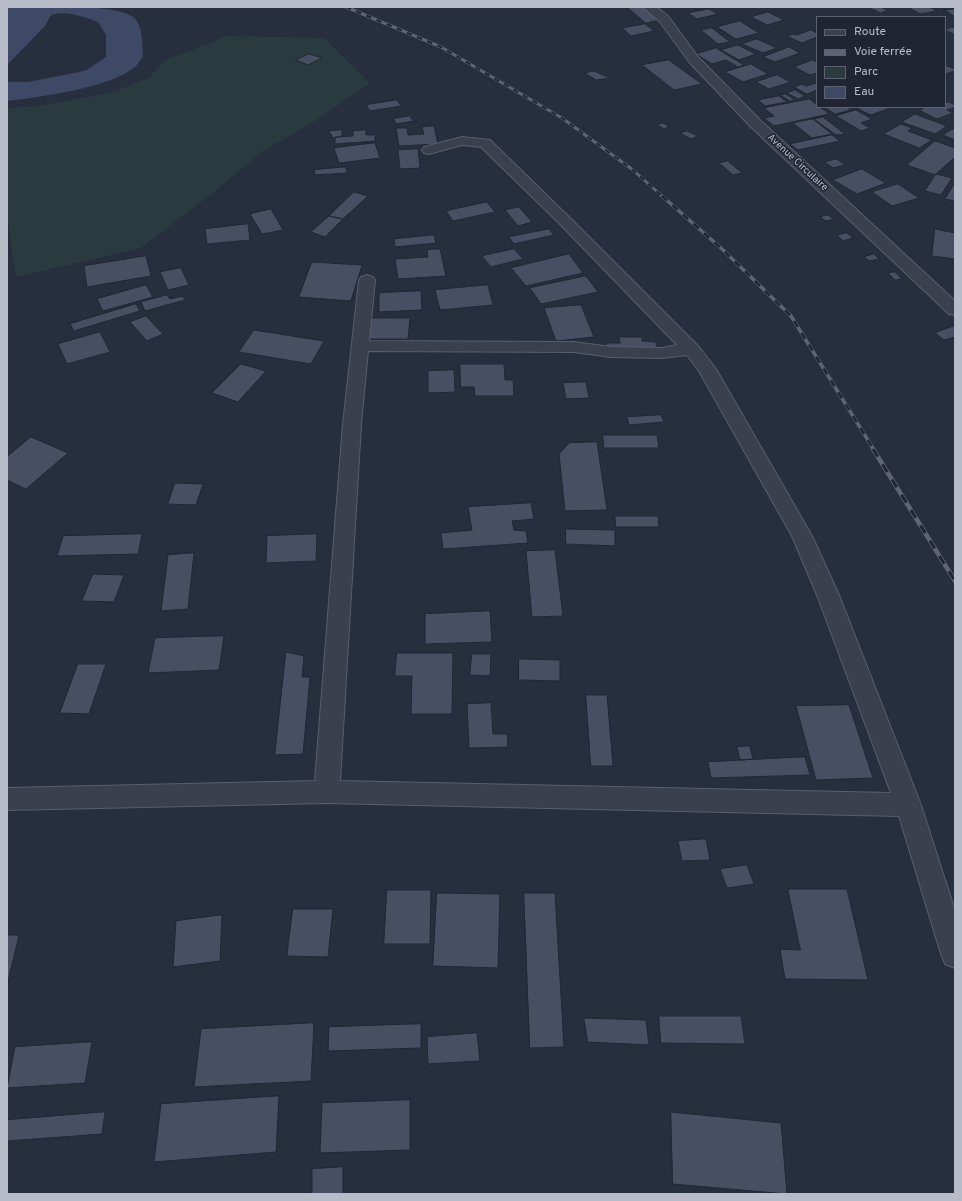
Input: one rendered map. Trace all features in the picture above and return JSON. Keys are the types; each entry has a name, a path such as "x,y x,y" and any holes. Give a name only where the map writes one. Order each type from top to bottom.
{"street":[{"name":"Avenue Circulaire","path":"649,7 664,19 694,60 756,124 955,310"},
{"path":"429,150 462,141 485,143 564,220 693,351 707,369 802,536 828,595 908,805 955,954"},
{"path":"327,792 351,431 367,280"},
{"path":"360,346 574,348 611,352 662,353 687,349 693,351"},
{"path":"7,799 327,792 908,805"}],"green space":[{"path":"228,36 324,38 370,83 318,119 262,152 214,192 141,248 16,277 7,215 7,108 38,106 110,93 149,78 163,61"}],"water":[{"path":"55,6 96,8 114,10 128,14 136,20 140,28 143,56 136,66 125,74 93,86 56,94 7,101 7,82 28,82 87,70 106,57 106,35 98,22 81,16 63,13 51,15 45,26 7,65 7,7"}],"building":[{"path":"627,7 643,7 660,20 646,23"},
{"path":"868,7 880,7 888,10 881,13"},
{"path":"908,7 930,7 937,11 921,14"},
{"path":"709,9 718,14 697,19 688,13"},
{"path":"955,9 955,17 945,10"},
{"path":"768,12 784,20 767,25 751,17"},
{"path":"740,21 759,33 736,39 717,27"},
{"path":"645,24 654,31 631,36 622,28"},
{"path":"952,27 955,28 955,35 946,30"},
{"path":"712,28 730,42 718,44 701,30"},
{"path":"811,30 816,32 816,37 802,43 787,36 793,34 797,35"},
{"path":"757,39 777,48 763,53 742,44"},
{"path":"738,45 756,54 739,60 721,50"},
{"path":"789,47 800,53 775,62 763,57"},
{"path":"716,48 744,65 738,67 726,60 712,64 696,54"},
{"path":"309,54 322,58 308,65 296,60"},
{"path":"669,60 702,84 674,90 642,65"},
{"path":"813,60 816,62 816,73 810,75 794,67"},
{"path":"751,64 768,74 743,82 725,72"},
{"path":"946,65 955,69 955,71 946,74"},
{"path":"594,71 610,78 596,80 585,73"},
{"path":"777,75 791,82 769,89 756,82"},
{"path":"816,83 816,90 807,94 794,87 802,84 806,86"},
{"path":"795,90 805,96 798,99 787,93"},
{"path":"786,94 795,100 790,101 780,95"},
{"path":"779,96 787,102 765,106 758,100"},
{"path":"810,99 816,104 816,108 821,108 829,114 774,126 764,118 774,116 764,108"},
{"path":"397,100 401,106 370,111 366,105"},
{"path":"949,102 955,105 955,107 947,110 953,113 937,119 919,110 924,108 946,108 946,103"},
{"path":"826,108 848,108 851,110 835,114"},
{"path":"857,108 890,108 871,115"},
{"path":"856,110 872,119 861,123 870,128 861,131 836,116"},
{"path":"915,114 947,126 935,134 902,122"},
{"path":"410,116 413,121 397,124 393,119"},
{"path":"823,117 845,134 836,135 814,119"},
{"path":"813,119 832,134 812,138 793,123"},
{"path":"663,123 669,126 664,129 657,125"},
{"path":"901,124 912,128 908,131 932,140 919,148 884,134"},
{"path":"434,126 438,144 399,146 396,128 407,128 408,135 424,134 422,127"},
{"path":"955,128 955,140 943,135"},
{"path":"342,130 342,136 333,138 329,131"},
{"path":"366,130 366,135 375,135 375,141 335,144 335,137 353,136 353,131"},
{"path":"687,131 698,136 691,139 680,133"},
{"path":"832,135 840,141 798,150 790,144"},
{"path":"935,141 955,148 955,157 935,175 907,165"},
{"path":"375,143 380,158 339,163 334,148"},
{"path":"418,149 420,168 400,169 398,150"},
{"path":"837,159 845,165 833,168 825,162"},
{"path":"728,161 742,173 733,175 719,163"},
{"path":"346,167 347,173 315,175 314,170"},
{"path":"862,169 886,183 857,194 833,180"},
{"path":"936,174 952,178 941,195 925,191"},
{"path":"955,183 955,201 945,199"},
{"path":"898,184 919,198 892,206 872,192"},
{"path":"354,192 368,196 343,219 329,216"},
{"path":"487,202 495,212 453,221 446,211"},
{"path":"519,207 532,222 518,226 505,210"},
{"path":"271,209 283,230 262,234 250,214"},
{"path":"828,215 834,219 826,221 820,217"},
{"path":"329,216 343,219 325,237 311,232"},
{"path":"248,224 250,240 207,244 205,229"},
{"path":"549,229 554,235 514,244 509,237"},
{"path":"935,229 955,233 955,259 932,256"},
{"path":"847,233 853,238 843,241 837,235"},
{"path":"434,235 436,243 395,247 394,239"},
{"path":"440,249 446,276 398,279 395,259 428,257 427,250"},
{"path":"514,249 523,259 491,267 482,256"},
{"path":"569,254 583,273 526,286 511,268"},
{"path":"874,254 879,259 869,261 864,257"},
{"path":"146,256 151,276 87,287 84,266"},
{"path":"312,262 362,265 351,301 299,297"},
{"path":"181,268 189,285 168,290 160,272"},
{"path":"895,272 902,279 895,280 888,273"},
{"path":"586,276 598,292 541,304 530,288"},
{"path":"146,285 153,297 103,311 97,299"},
{"path":"488,285 493,305 440,310 435,290"},
{"path":"421,291 422,310 379,312 379,293"},
{"path":"167,295 170,299 183,296 185,300 145,311 141,302"},
{"path":"136,304 140,311 74,331 70,324"},
{"path":"581,305 594,337 556,341 544,308"},
{"path":"146,316 163,334 147,341 130,322"},
{"path":"367,318 410,318 408,339 365,339"},
{"path":"954,326 955,337 944,340 935,333"},
{"path":"254,330 324,341 311,364 239,352"},
{"path":"100,332 110,352 67,364 58,344"},
{"path":"619,337 642,337 642,341 656,342 657,351 606,350 606,343 620,343"},
{"path":"241,364 266,371 238,402 212,393"},
{"path":"460,364 504,364 505,380 513,380 514,396 475,396 474,387 461,387"},
{"path":"454,370 455,392 428,393 428,371"},
{"path":"586,382 589,398 566,399 563,383"},
{"path":"661,415 664,422 629,425 627,417"},
{"path":"603,435 657,435 659,448 604,448"},
{"path":"31,437 68,453 26,489 7,480 7,457"},
{"path":"597,442 607,510 565,511 559,454 569,443"},
{"path":"175,483 203,484 196,505 168,504"},
{"path":"531,503 534,519 512,521 514,530 526,531 528,543 443,549 441,533 472,530 468,507"},
{"path":"615,516 658,516 659,527 616,527"},
{"path":"566,529 615,530 615,546 566,544"},
{"path":"142,534 138,554 57,556 63,536"},
{"path":"317,534 316,561 266,563 267,536"},
{"path":"555,550 563,616 532,617 526,551"},
{"path":"194,553 188,609 161,611 168,555"},
{"path":"93,574 124,575 114,602 82,601"},
{"path":"490,611 492,642 425,644 425,614"},
{"path":"224,636 219,670 148,673 155,638"},
{"path":"286,652 304,656 302,677 310,677 303,754 275,755"},
{"path":"397,653 453,653 452,714 411,714 412,676 395,676"},
{"path":"472,654 491,654 490,676 470,675"},
{"path":"519,659 560,660 560,681 519,680"},
{"path":"78,664 106,664 89,714 60,713"},
{"path":"586,695 607,695 613,766 591,766"},
{"path":"491,703 493,734 507,734 508,747 469,748 467,704"},
{"path":"849,705 873,778 816,780 796,706"},
{"path":"750,746 753,759 740,760 737,747"},
{"path":"805,757 810,775 711,778 708,762"},
{"path":"706,839 710,860 682,861 678,841"},
{"path":"747,865 754,884 727,888 720,869"},
{"path":"788,889 847,889 868,980 785,979 780,949 800,950"},
{"path":"387,890 431,890 430,944 384,944"},
{"path":"437,893 500,894 498,968 433,966"},
{"path":"524,893 555,893 564,1047 530,1048"},
{"path":"293,909 333,909 328,957 287,956"},
{"path":"222,915 220,961 173,967 176,921"},
{"path":"7,935 19,935 7,986"},
{"path":"659,1016 741,1016 745,1044 661,1043"},
{"path":"584,1018 646,1020 649,1045 588,1042"},
{"path":"314,1023 311,1081 194,1087 201,1029"},
{"path":"421,1024 421,1048 328,1051 329,1027"},
{"path":"477,1033 480,1061 428,1064 427,1037"},
{"path":"92,1042 85,1083 7,1088 15,1047"},
{"path":"279,1096 276,1152 154,1162 161,1104"},
{"path":"410,1100 410,1150 320,1153 322,1103"},
{"path":"105,1112 102,1134 7,1141 7,1120"},
{"path":"671,1112 781,1123 787,1194 673,1184"},
{"path":"343,1167 343,1194 312,1194 312,1169"}],"railway":[{"path":"346,7 441,47 562,118 633,170 663,197"},
{"path":"662,196 722,249 791,316 874,450"},
{"path":"873,449 955,581"}]}
